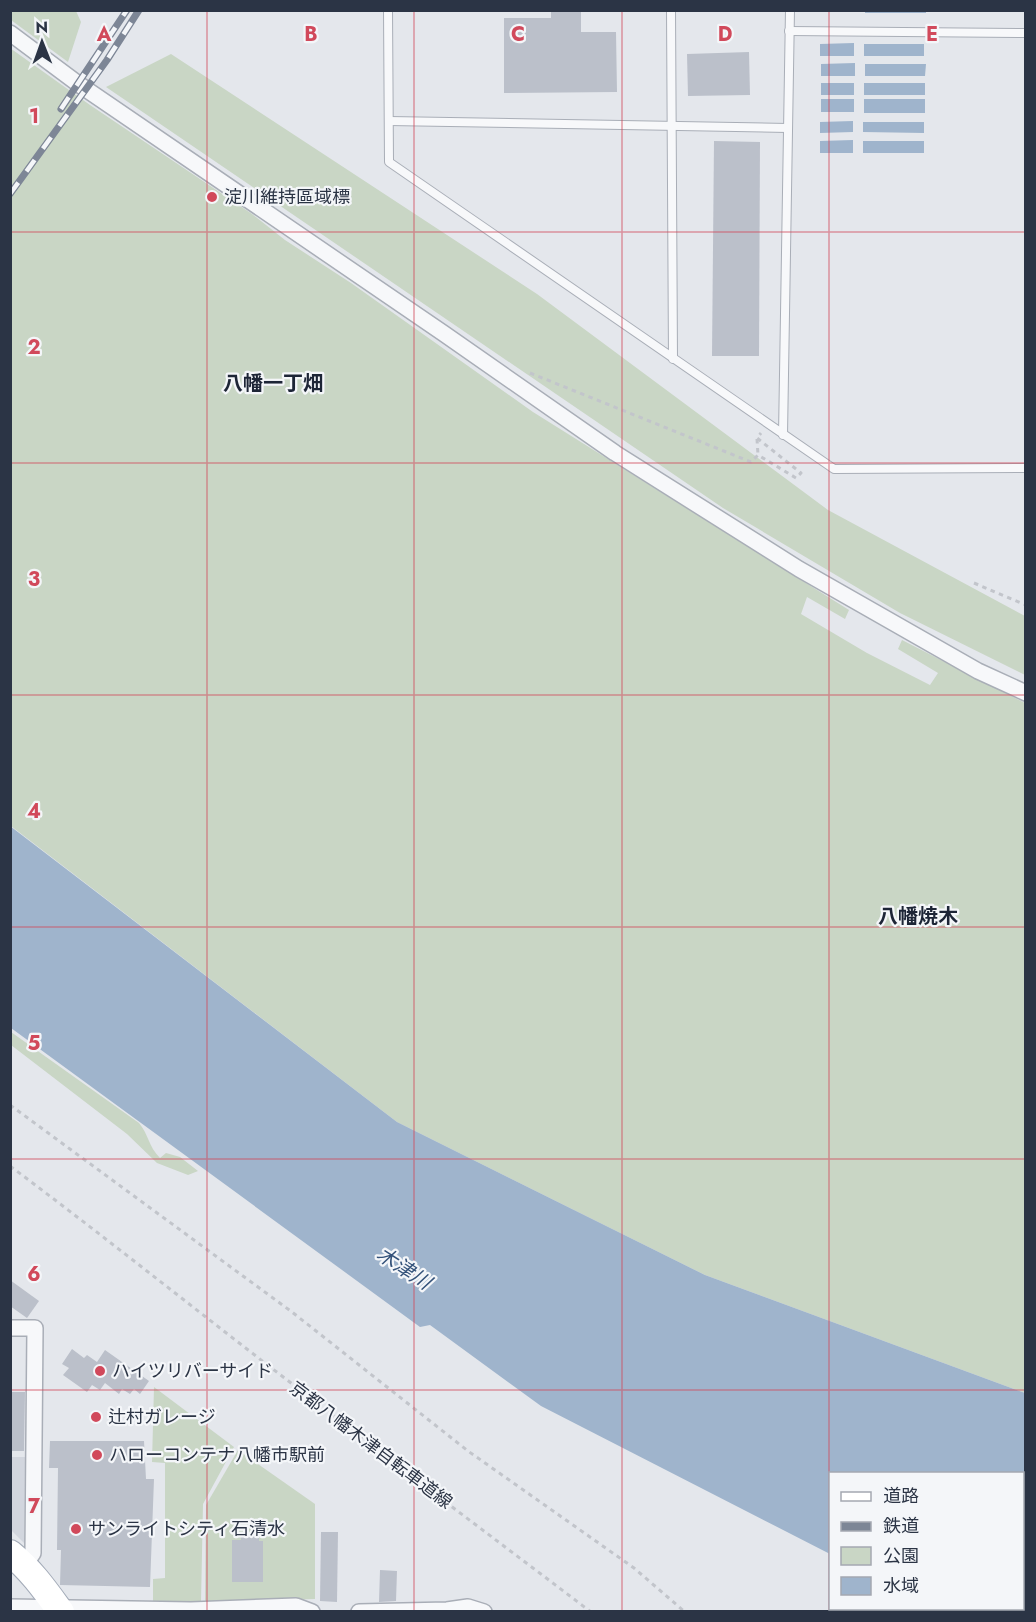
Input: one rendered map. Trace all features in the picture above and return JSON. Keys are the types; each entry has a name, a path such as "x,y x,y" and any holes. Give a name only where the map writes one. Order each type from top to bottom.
{"main road":[{"path":"18,1559 59,1609"}],"street":[{"path":"10,33 77,83 615,453 799,569 978,671 1026,693"},
{"path":"10,1328 35,1328 33,1552 18,1559"},
{"path":"10,1607 191,1610 296,1606 312,1611"},
{"path":"359,1611 447,1610 468,1606 484,1611"}],"lane":[{"path":"388,10 389,162 834,469 1026,468"},
{"path":"671,10 673,359"},
{"path":"783,435 789,10"},
{"path":"789,31 1026,33"},
{"path":"389,121 788,128"}],"path":[{"path":"491,366 510,364 751,462 758,455 757,438 767,424"},
{"path":"757,438 801,473 796,478 758,455"},
{"path":"974,583 1026,605"},
{"path":"10,1105 292,1312 468,1450 634,1568 685,1611"},
{"name":"京都八幡木津自転車道線","path":"10,1166 157,1277 410,1475 591,1611"}],"shaded area":[{"path":"10,1457 25,1457 24,1543 11,1530"}],"green space":[{"path":"11,10 76,11 81,22 68,62 11,20"},
{"path":"10,48 252,214 285,240 351,283 533,412 849,610 845,619 807,597 801,614 867,653 930,685 938,673 898,649 902,640 1025,703 1025,1393 705,1275 397,1122 11,826"},
{"path":"171,54 537,294 828,510 1025,616 1025,675 900,613 723,508 106,87"},
{"path":"11,1032 139,1123 160,1158 166,1153 180,1157 198,1171 188,1175 157,1163 127,1134 11,1045"},
{"path":"154,1387 234,1447 203,1504 201,1602 153,1602 153,1579 165,1578 165,1463 152,1462"},
{"path":"238,1450 315,1504 315,1599 205,1602 206,1505"}],"water":[{"path":"926,10 926,13 865,13 865,11"},
{"path":"854,43 854,56 820,56 820,44"},
{"path":"864,44 924,44 924,56 864,56"},
{"path":"855,63 855,76 821,76 821,64"},
{"path":"865,64 926,64 925,76 865,76"},
{"path":"821,83 854,83 854,95 821,95"},
{"path":"864,83 925,83 925,95 864,95"},
{"path":"821,99 854,99 854,112 821,112"},
{"path":"864,99 925,99 925,113 864,113"},
{"path":"853,121 853,132 820,133 820,122"},
{"path":"863,122 924,122 924,133 863,132"},
{"path":"853,140 853,153 820,153 820,141"},
{"path":"863,141 924,141 924,153 863,153"},
{"name":"木津川","path":"10,826 397,1122 705,1275 1025,1393 1025,1611 929,1611 1024,1610 1024,1472 829,1472 829,1553 541,1406 430,1325 420,1327 11,1028"}],"building":[{"path":"551,10 581,10 581,32 616,32 617,92 504,93 504,18 551,18"},
{"path":"749,52 750,95 688,96 687,54"},
{"path":"714,141 760,142 759,356 712,356"},
{"path":"10,1280 39,1301 27,1318 10,1306"},
{"name":"ハイツリバーサイド","path":"72,1349 84,1358 87,1355 97,1362 105,1350 149,1381 140,1394 134,1389 130,1394 122,1389 119,1394 105,1383 100,1390 92,1385 87,1392 63,1375 69,1368 62,1364"},
{"path":"10,1392 25,1392 24,1451 10,1451"},
{"name":"サンライトシティ石清水","path":"50,1441 144,1441 146,1479 154,1479 150,1587 60,1585 61,1550 57,1550 58,1468 49,1468"},
{"path":"321,1532 338,1532 337,1602 320,1601"},
{"path":"241,1534 259,1534 259,1541 263,1541 263,1582 232,1582 232,1540 241,1540"},
{"path":"380,1570 397,1571 396,1601 379,1602"}],"railway":[{"path":"61,109 127,10"},
{"path":"10,194 107,60 139,10"}],"place":[{"name":"淀川維持區域標","path":"212,197"},
{"name":"ハイツリバーサイド","path":"100,1371"},
{"name":"辻村ガレージ","path":"96,1417"},
{"name":"ハローコンテナ八幡市駅前","path":"97,1455"},
{"name":"サンライトシティ石清水","path":"76,1529"}],"district":[{"name":"八幡一丁畑","path":"273,383"},
{"name":"八幡焼木","path":"918,916"}]}
